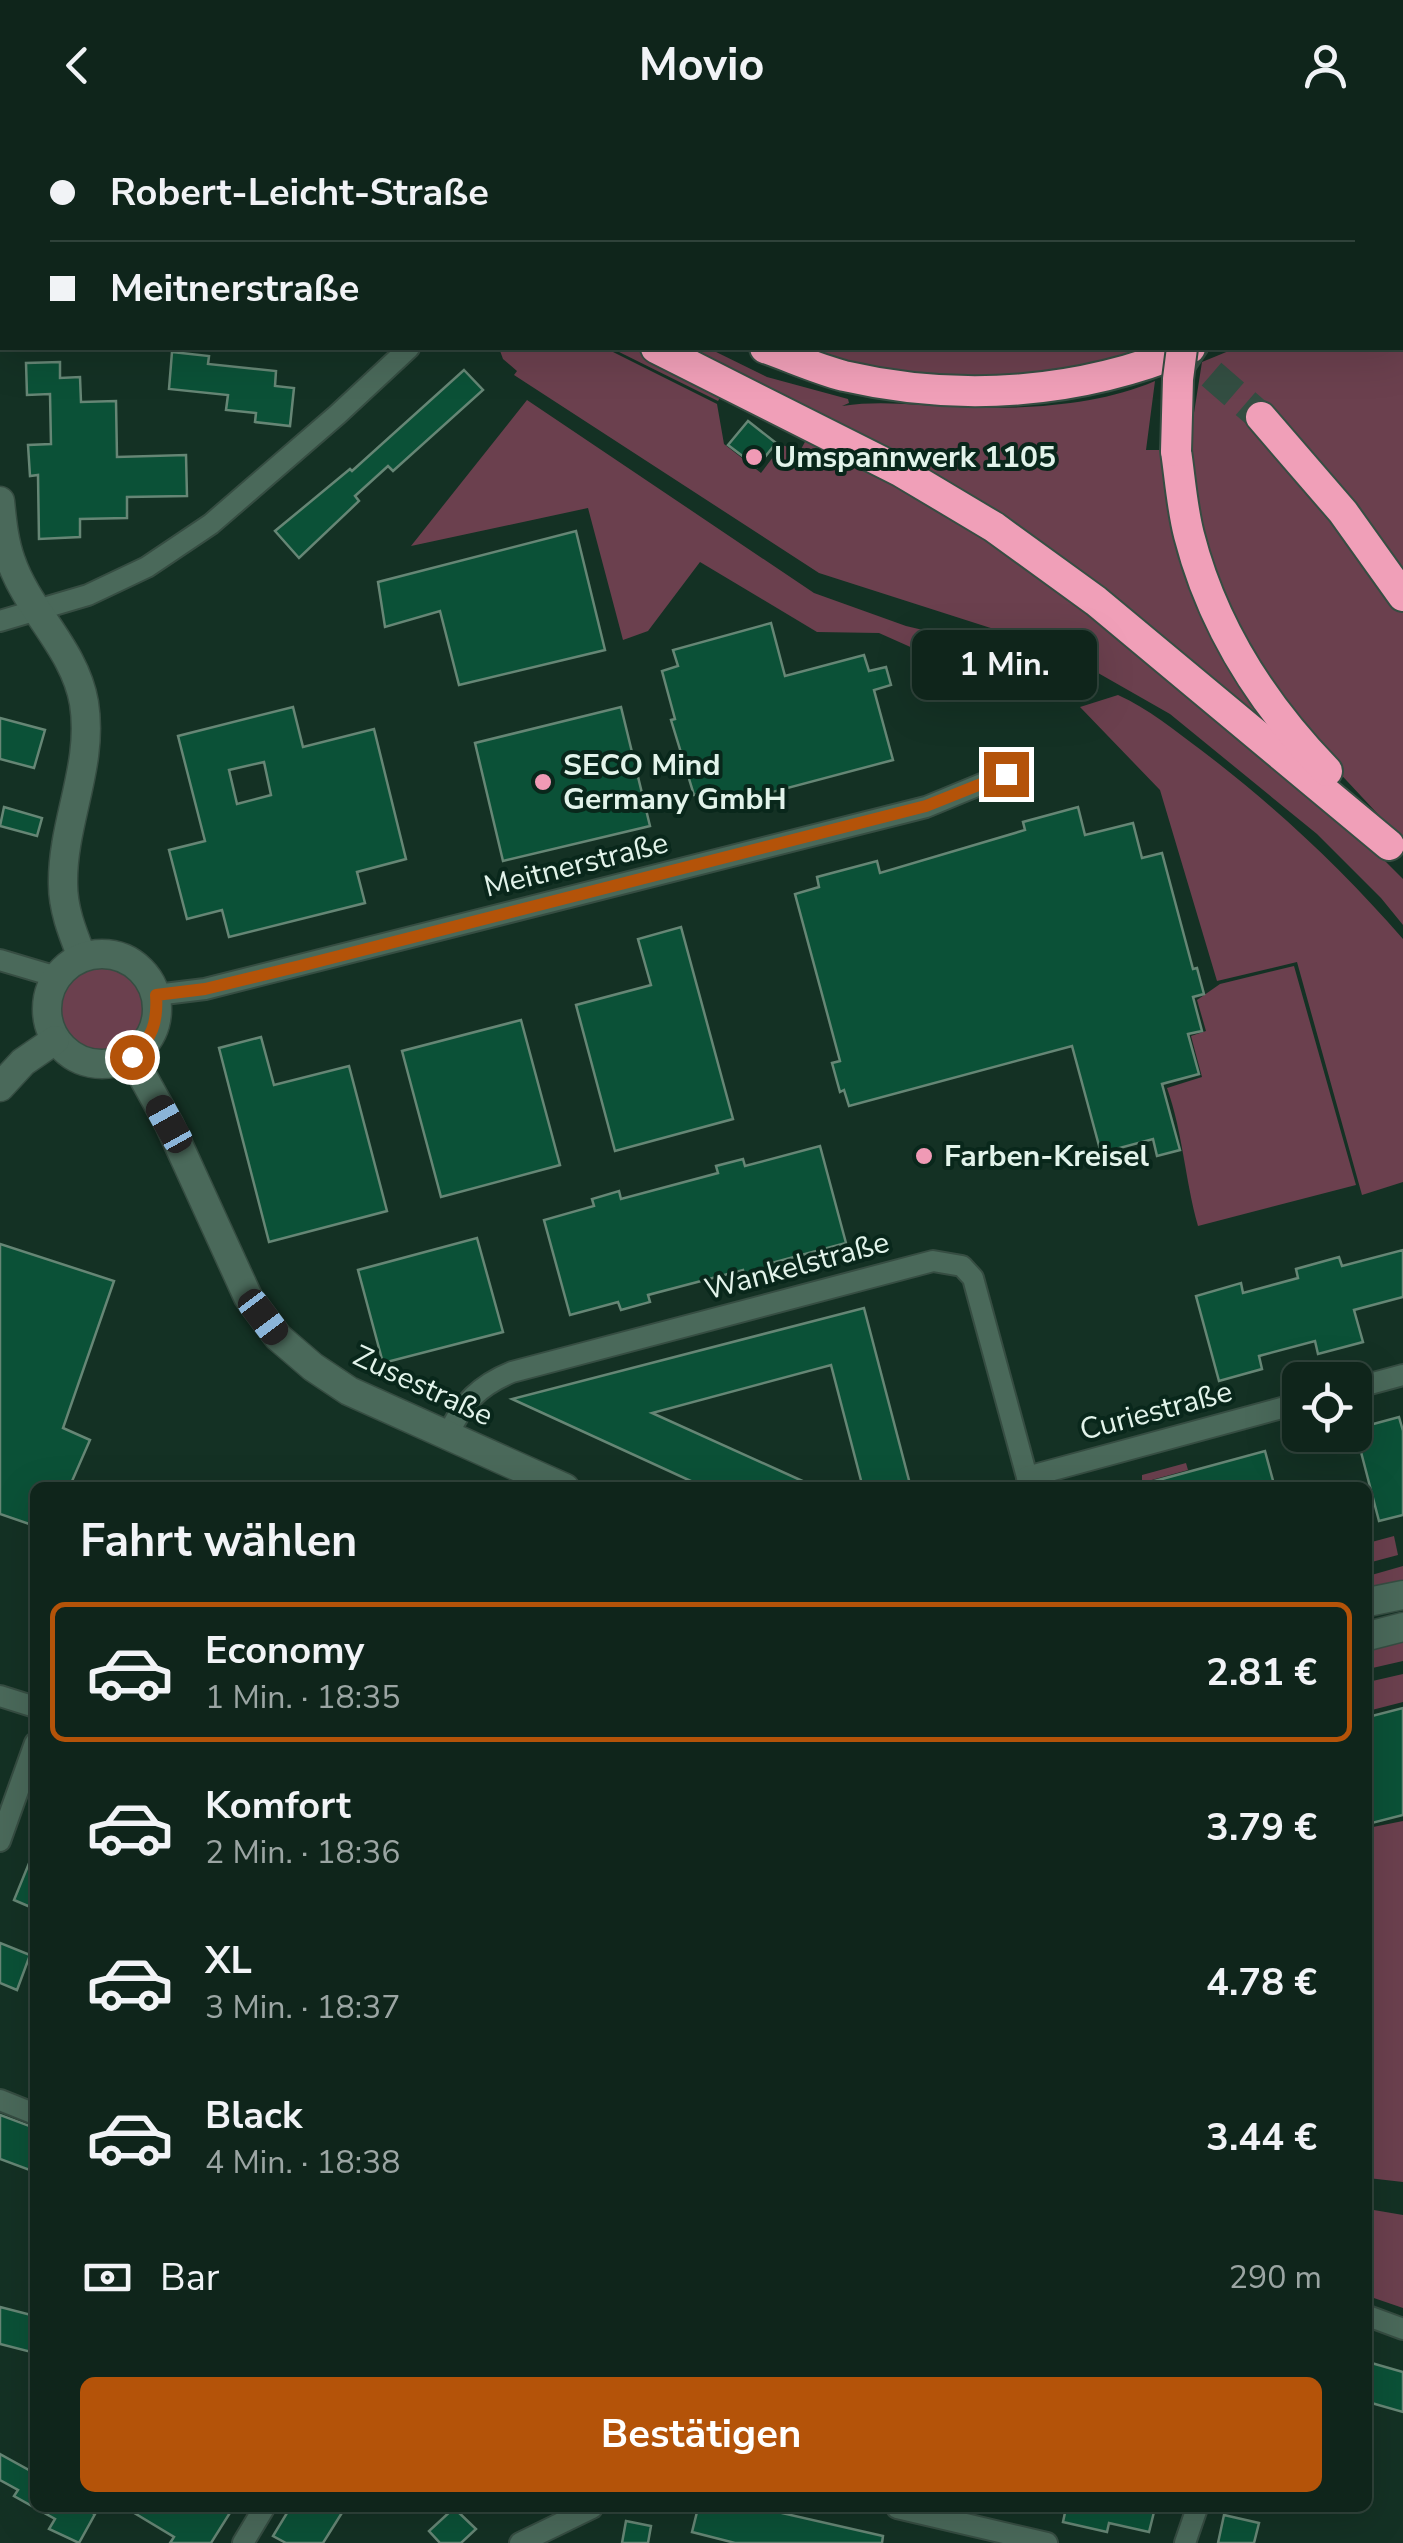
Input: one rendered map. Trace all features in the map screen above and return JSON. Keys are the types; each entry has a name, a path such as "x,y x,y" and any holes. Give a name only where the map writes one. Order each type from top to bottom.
{"highway":[{"path":"660,350 900,472 994,527 1096,601 1396,852"},
{"path":"770,350 841,375 959,392 1079,382 1154,363 1185,350"},
{"path":"1182,350 1176,451 1188,533 1205,586 1246,670 1291,732 1396,852"},
{"path":"1261,417 1343,512 1403,596"}],"street":[{"path":"0,621 88,595 146,567 211,524 406,350"},
{"path":"0,501 11,563 70,662 83,698 87,730 85,764 63,884 65,907 82,957"},
{"name":"Meitnerstraße","path":"156,995 205,989 292,968 926,806 1006,774"},
{"path":"97,954 128,960 150,980 158,1013 154,1030 132,1057 104,1065 90,1064 65,1051 55,1040 46,1008 56,977 82,957 97,954"},
{"path":"0,960 56,977"},
{"path":"0,1088 23,1062 55,1040"},
{"name":"Zusestraße","path":"132,1057 169,1124 248,1297 278,1337 314,1368 350,1391 553,1482"},
{"name":"Wankelstraße","path":"448,1435 464,1404 490,1381 512,1372 932,1261 962,1266 973,1278 1028,1482"},
{"path":"1372,1384 1403,1376"},
{"name":"Curiestraße","path":"1028,1482 1282,1409"},
{"path":"1372,1601 1403,1595"},
{"path":"1372,1635 1403,1627"},
{"path":"0,1696 30,1705"},
{"path":"0,1841 30,1756"},
{"path":"0,2100 30,2112"},
{"path":"1372,2317 1403,2329"},
{"path":"242,2543 261,2512"},
{"path":"520,2543 584,2512"},
{"path":"913,2512 1047,2543"},
{"path":"1185,2543 1196,2512"}],"shaded area":[{"path":"500,350 609,350 717,404 724,444 761,473 782,445 800,451 806,440 840,452 1002,543 1346,822 1403,879 1403,925 1317,834 1170,714 1056,649 819,573 514,375 517,371 503,359"},
{"path":"615,350 656,357 721,396 718,401"},
{"path":"687,350 712,350 767,377 848,399 849,403 842,406 886,403 1032,407 1109,396 1155,381 1146,450 1164,450 1170,503 1289,743 1119,608"},
{"path":"812,350 1140,350 1063,368 976,376 890,370"},
{"path":"1231,350 1403,350 1403,574 1266,412 1250,429 1359,546 1403,611 1403,841 1319,751 1256,670 1204,552 1188,451 1202,362"},
{"path":"527,400 814,593 906,626 1037,657 1089,688 1067,695 1043,671 971,674 879,633 817,632 700,562 648,631 623,640 588,508 411,546"},
{"path":"1118,695 1161,720 1255,793 1332,863 1403,939 1403,1182 1362,1195 1297,962 1217,981 1160,790 1080,707"},
{"path":"102,966 125,973 137,985 144,1008 137,1031 125,1043 102,1050 79,1043 67,1031 60,1008 67,985 79,973"},
{"path":"1294,966 1356,1185 1198,1226 1167,1088 1202,1077 1191,1036 1206,1031 1197,1000 1220,984"},
{"path":"1186,1463 1188,1470 1135,1482 1142,1480 1142,1475"},
{"path":"1394,1536 1398,1555 1372,1562 1372,1542"},
{"path":"1403,1566 1403,1582 1372,1591 1372,1575"},
{"path":"1403,1638 1403,1661 1372,1668 1372,1647"},
{"path":"1403,1674 1403,1702 1372,1710 1372,1681"},
{"path":"1403,1821 1403,2182 1372,2178 1372,1827"},
{"path":"1372,2210 1403,2215 1403,2308 1372,2297"}],"building":[{"path":"172,352 209,356 208,364 276,371 275,386 294,388 290,426 255,422 256,413 226,410 228,395 169,389"},
{"path":"60,362 60,378 80,377 81,402 116,401 117,457 186,455 187,496 127,497 127,518 80,519 80,537 39,539 38,475 30,476 28,445 51,444 50,394 27,395 26,363"},
{"path":"464,370 483,390 393,471 388,466 355,496 359,501 299,558 275,531 352,471"},
{"name":"Umspannwerk 1105","path":"748,421 776,443 757,467 728,445"},
{"path":"576,531 605,650 459,685 440,611 385,627 378,582"},
{"path":"771,623 785,676 864,655 869,671 886,667 891,685 874,690 893,760 716,807 711,790 694,795 671,720 675,719 662,671 678,666 673,650"},
{"path":"293,707 303,747 374,729 406,859 357,872 365,903 229,937 222,910 187,919 169,850 205,841 178,736","holes":["264,762 271,795 237,804 229,770"]},
{"name":"SECO Mind Germany GmbH","path":"621,707 650,826 503,861 475,743"},
{"path":"0,718 45,730 34,768 0,759"},
{"path":"4,807 42,818 37,836 0,826"},
{"path":"1078,807 1085,835 1133,823 1142,858 1162,853 1193,969 1197,968 1204,994 1193,997 1202,1031 1188,1034 1199,1074 1162,1084 1180,1150 1157,1156 1153,1139 1101,1153 1072,1046 849,1106 844,1090 840,1092 832,1063 840,1061 795,894 819,887 817,877 877,861 880,873 1025,830 1023,822"},
{"path":"681,927 733,1119 615,1151 576,1005 651,985 638,939"},
{"path":"521,1020 560,1165 441,1197 402,1051"},
{"path":"261,1037 274,1085 349,1066 387,1211 269,1242 219,1048"},
{"path":"820,1146 846,1243 772,1263 774,1270 745,1278 743,1270 648,1295 650,1302 621,1310 618,1302 570,1315 544,1220 594,1206 592,1199 619,1191 621,1199 718,1173 716,1166 743,1159 745,1166"},
{"path":"477,1238 503,1332 383,1363 358,1270"},
{"path":"0,1244 114,1281 63,1428 90,1440 72,1482 30,1482 30,1524 0,1514"},
{"path":"1403,1250 1403,1297 1354,1310 1363,1342 1318,1354 1315,1341 1259,1356 1262,1369 1219,1381 1196,1296 1241,1283 1243,1293 1298,1278 1296,1269 1339,1257 1342,1266"},
{"path":"864,1308 909,1482 861,1482 831,1365 652,1413 805,1482 693,1482 512,1399"},
{"path":"1399,1417 1403,1431 1403,1515 1379,1521 1372,1482 1361,1452 1372,1452 1372,1424"},
{"path":"1265,1451 1273,1482 1151,1482"},
{"path":"1403,1708 1403,1815 1372,1823 1372,1716"},
{"path":"30,1861 30,1907 14,1900"},
{"path":"0,1943 30,1955 17,1990 0,1983"},
{"path":"0,2115 30,2126 30,2170 0,2159"},
{"path":"0,2307 30,2315 30,2352 0,2344"},
{"path":"1372,2363 1403,2372 1403,2412 1372,2403"},
{"path":"0,2454 30,2468 30,2505 14,2496 18,2490 0,2480"},
{"path":"42,2512 95,2514 79,2543 49,2529 55,2519"},
{"path":"133,2512 230,2512 211,2543 170,2543 174,2537"},
{"path":"288,2512 342,2512 323,2543 286,2543 273,2536"},
{"path":"450,2512 458,2512 476,2529 461,2543 440,2543 429,2531"},
{"path":"697,2512 778,2512 883,2536 882,2543 735,2543 692,2532"},
{"path":"1065,2512 1154,2512 1149,2532 1109,2523 1107,2532 1063,2522"},
{"path":"1224,2515 1259,2523 1254,2543 1218,2543"},
{"path":"626,2521 651,2526 648,2543 622,2543"}],"tunnel":[{"path":"1178,350 1261,417"}],"place":[{"name":"Umspannwerk 1105","path":"754,457"},
{"name":"SECO Mind Germany GmbH","path":"543,782"},
{"name":"Farben-Kreisel","path":"924,1156"}],"route":[{"path":"132,1057 154,1030 158,1013 156,995 205,989 431,934 926,806 1006,774"}]}
